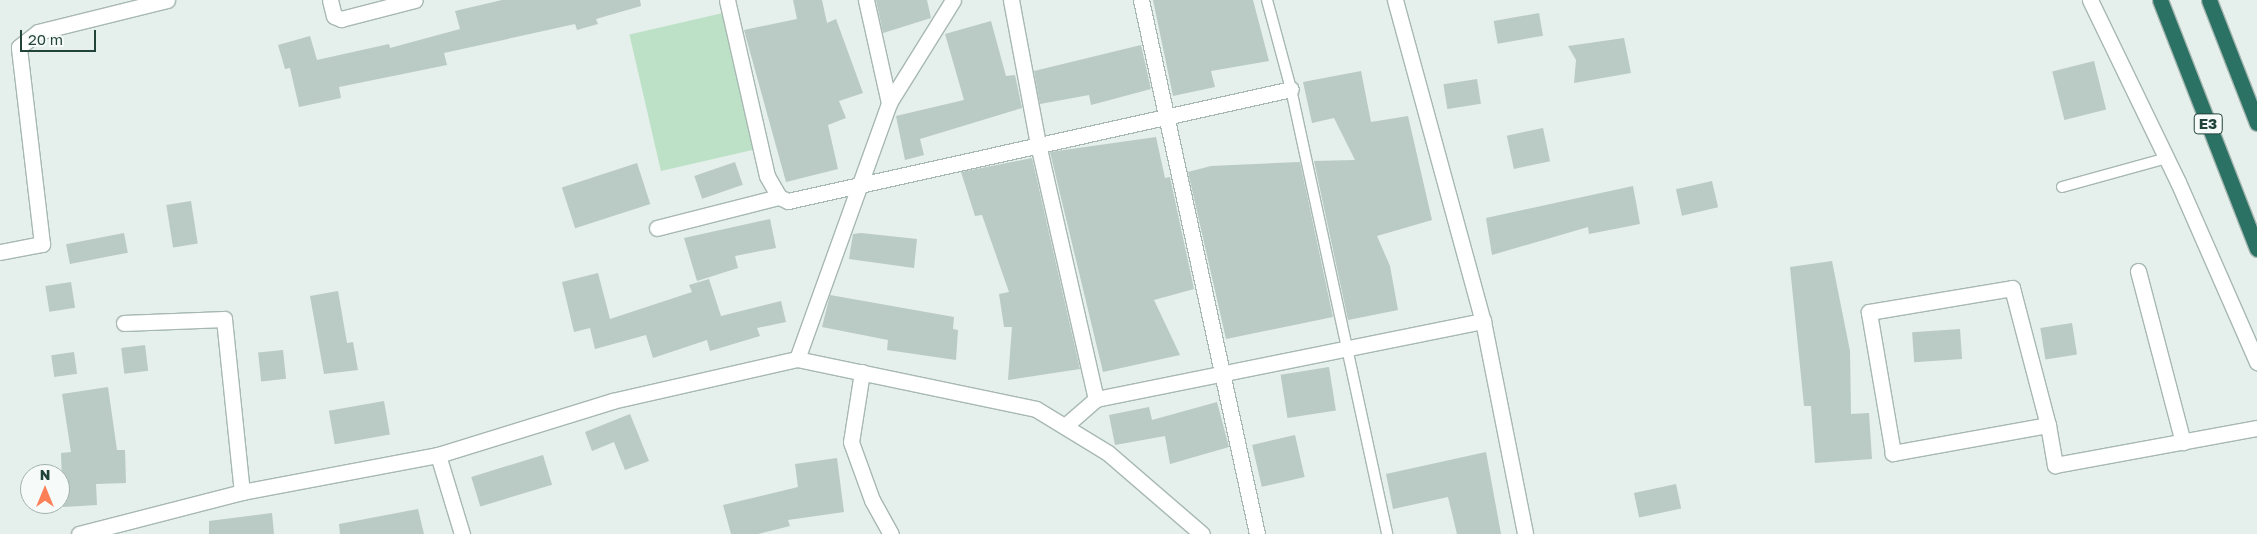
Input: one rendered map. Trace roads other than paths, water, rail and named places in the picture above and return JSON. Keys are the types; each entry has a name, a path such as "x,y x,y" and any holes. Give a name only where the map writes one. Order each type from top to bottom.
{"highway":[{"name":"E3","path":"2160,0 2257,249"},
{"path":"2208,0 2257,123"}],"street":[{"path":"0,252 42,244 19,46 38,32 167,0"},
{"path":"330,0 334,16 341,19 414,0"},
{"path":"727,0 767,176 778,197"},
{"path":"866,0 889,103"},
{"path":"797,358 857,185 889,103 953,0"},
{"path":"1011,0 1038,144 1096,399"},
{"path":"1141,0 1169,117 1257,534"},
{"path":"1395,0 1483,320 1525,534"},
{"path":"2090,0 2167,158 2257,362"},
{"path":"657,228 778,197 798,200 1038,144 1291,89"},
{"path":"2138,271 2183,442"},
{"path":"2048,425 1893,453 1869,312 2012,288 2048,425 2055,465 2257,428"},
{"path":"124,323 224,319 242,492"},
{"path":"1065,426 1096,399 1483,320"},
{"path":"79,534 242,492 438,455 612,401 797,358 1019,404 1065,426 1108,453 1202,534"},
{"path":"862,372 851,442 868,491 891,534"},
{"path":"438,455 462,534"}],"lane":[{"path":"1266,0 1291,89 1388,534"},
{"path":"2062,187 2167,158"}]}
